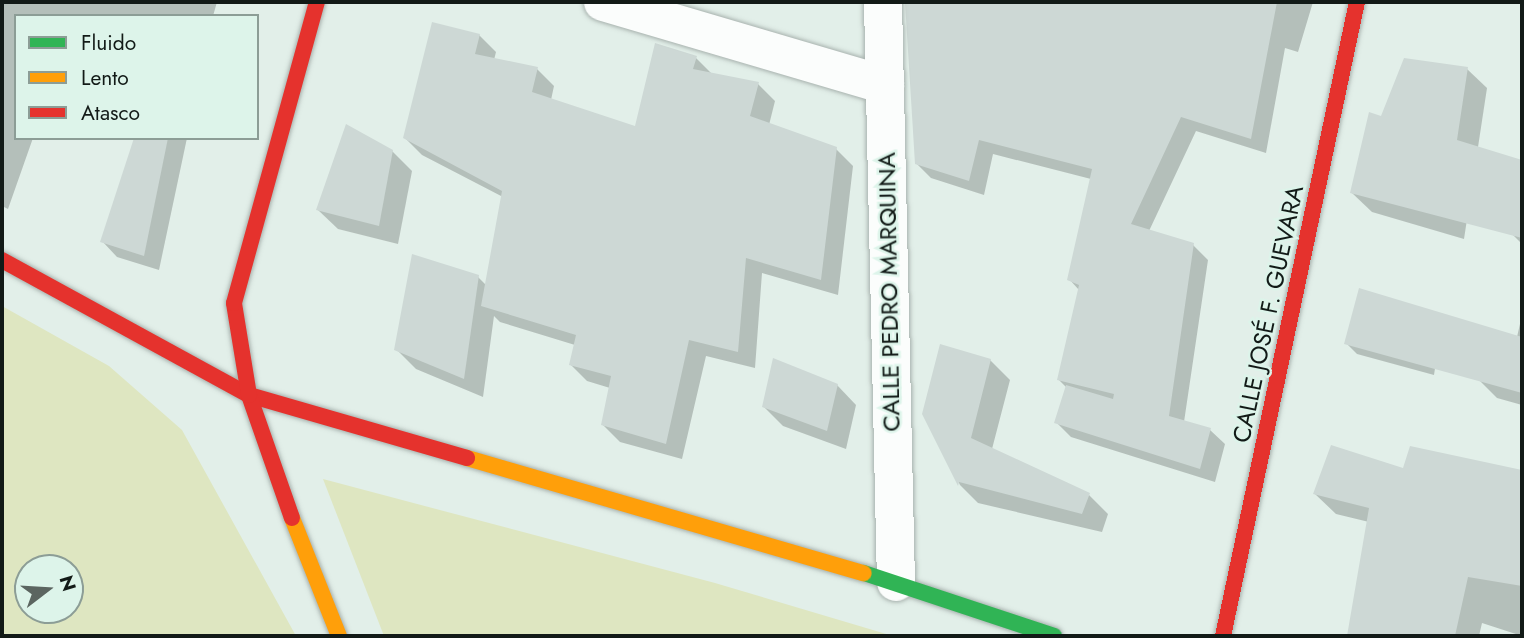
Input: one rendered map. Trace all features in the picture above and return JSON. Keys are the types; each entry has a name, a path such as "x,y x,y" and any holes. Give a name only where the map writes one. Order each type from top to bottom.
{"street":[{"path":"317,2 234,303 249,395 312,576 340,636"},
{"path":"603,2 885,85"},
{"name":"CALLE PEDRO MARQUINA","path":"883,2 895,582"},
{"name":"CALLE JOSÉ F. GUEVARA","path":"1223,636 1357,2"},
{"path":"2,260 249,395 895,582 1054,636"}],"green space":[{"path":"2,306 109,366 182,430 296,636 2,636"},
{"path":"323,479 715,583 893,636 384,636"}],"building":[{"path":"905,2 1277,2 1251,139 1181,117 1131,224 1194,243 1169,416 1211,428 1200,469 1054,423 1066,385 1113,399 1114,394 1057,380 1079,285 1067,280 1092,169 979,140 969,181 915,164"},
{"path":"432,22 480,34 475,54 538,67 532,92 635,126 655,43 697,56 693,69 759,82 750,116 837,147 821,280 746,258 738,352 689,340 666,444 601,425 611,376 569,365 576,335 481,306 502,191 403,138"},
{"path":"1404,58 1468,67 1457,140 1522,160 1522,238 1350,193 1369,112 1381,116"},
{"path":"346,124 393,150 379,226 316,210"},
{"path":"133,140 168,140 144,256 100,242"},
{"path":"412,254 479,275 464,379 394,350"},
{"path":"1359,288 1522,337 1522,393 1344,344"},
{"path":"940,344 991,359 971,438 1090,493 1082,514 959,482 958,486 922,414"},
{"path":"773,358 838,384 827,431 762,407"},
{"path":"1331,445 1403,468 1410,446 1522,470 1522,586 1468,577 1455,636 1347,636 1369,508 1313,494"}],"traffic: fast":[{"path":"864,573 1054,636"}],"traffic: slow":[{"path":"467,458 864,573"},
{"path":"292,518 339,636"}],"traffic: jam":[{"path":"292,518 249,395 234,303 317,2"},
{"path":"1223,636 1357,2"},
{"path":"2,260 249,395 467,458"}]}
